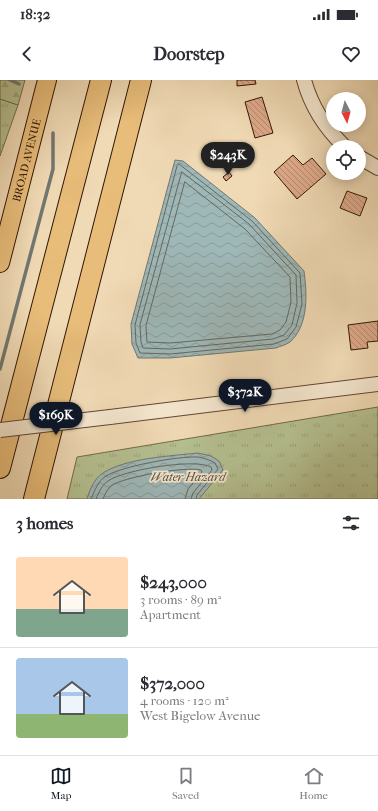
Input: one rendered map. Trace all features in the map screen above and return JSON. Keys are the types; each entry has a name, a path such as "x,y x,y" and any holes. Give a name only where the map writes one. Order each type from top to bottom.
{"highway":[{"path":"0,468 101,80"},
{"path":"34,499 141,80"}],"main road":[{"name":"BROAD AVENUE","path":"0,263 47,80"}],"street":[{"path":"304,80 313,106 322,120 339,140"},
{"path":"366,161 378,168"},
{"path":"0,430 378,384"}],"green space":[{"path":"0,80 25,80 18,105 0,99"},
{"path":"0,99 18,105 0,156"},
{"path":"378,407 378,499 67,499 77,457"}],"water":[{"path":"175,160 183,161 255,218 304,271 306,299 304,318 301,327 290,342 276,348 170,358 138,358 132,344 131,324"},
{"name":"Water Hazard","path":"198,453 211,456 219,461 223,470 199,499 87,499 97,478 113,468 149,458"}],"building":[{"path":"237,80 255,80 256,84 237,86"},
{"path":"262,97 273,133 255,138 245,102"},
{"path":"293,155 303,165 312,158 326,174 297,199 274,172"},
{"path":"229,172 232,176 226,181 223,177"},
{"path":"347,191 367,198 360,216 340,208"},
{"path":"378,321 378,341 367,342 368,348 351,350 348,325"}],"waterway":[{"path":"10,80 19,84"},
{"path":"0,369 53,169 53,133"}]}
